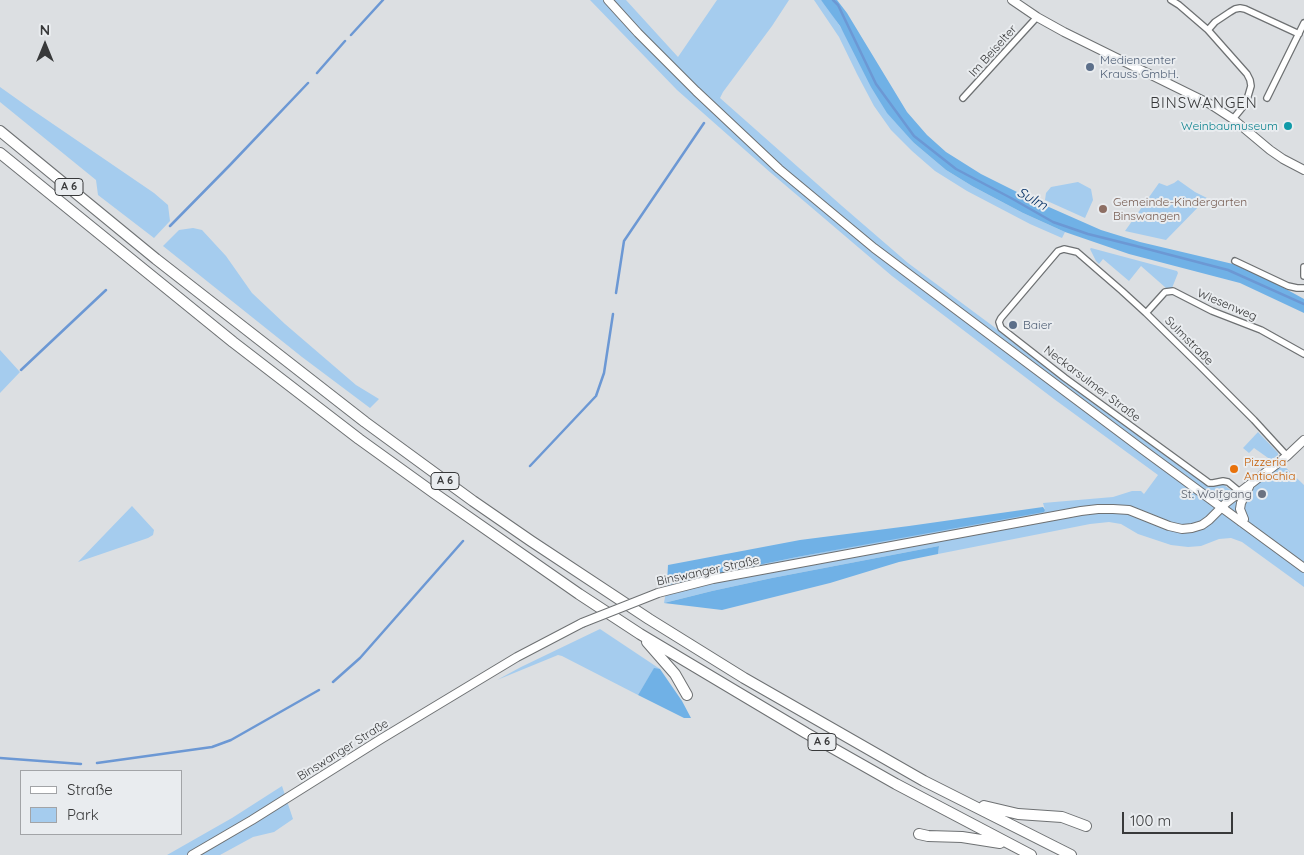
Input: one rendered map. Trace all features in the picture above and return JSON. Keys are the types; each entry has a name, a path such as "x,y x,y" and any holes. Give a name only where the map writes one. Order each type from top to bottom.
{"highway":[{"name":"A 6","path":"0,131 161,262 394,444 473,501 575,570 744,678 924,781 1072,855"},
{"name":"A 6","path":"0,153 232,342 383,456 579,594 640,634 806,733 896,784 1031,855"},
{"path":"640,634 670,667 688,695"},
{"path":"966,802 1018,814 1062,816 1086,826"},
{"path":"919,834 962,837 1009,844"}],"main road":[{"path":"608,0 696,91 779,169 859,236 1304,568"},
{"path":"1012,0 1064,32 1210,104 1233,119 1282,159 1304,170"},
{"name":"Binswanger Straße","path":"192,855 516,657 582,623 658,593 713,579 1081,512 1113,509 1129,510 1168,526 1182,529 1192,528 1202,525 1209,520 1221,507 1287,456 1304,440"},
{"path":"1241,522 1244,519 1240,503 1250,485"}],"street":[{"path":"1171,0 1208,30 1247,74 1251,86 1249,95 1246,103 1233,119"},
{"path":"1208,30 1235,8 1240,8 1299,34"},
{"name":"Im Beiselter","path":"963,98 1037,17"},
{"path":"1267,98 1304,23"},
{"name":"Sulmstraße","path":"1070,250 1077,252 1146,312 1254,420 1287,456"},
{"name":"Neckarsulmer Straße","path":"1070,250 1058,251 1001,318 999,322 1001,328 1065,378 1209,483 1228,482 1240,492"},
{"path":"1235,261 1288,286 1304,288"},
{"path":"1304,267 1304,276"},
{"name":"Wiesenweg","path":"1146,312 1165,292 1173,292 1261,330 1304,354"}],"green space":[{"path":"590,0 626,0 678,57 717,0 789,0 720,98 908,263 1204,483 1224,485 1244,500 1259,482 1282,464 1304,485 1304,587 1242,542 1231,538 1219,539 1201,546 1171,545 1138,534 1121,524 1109,522 1090,524 938,554 939,546 772,578 664,603 667,584 797,557 1045,510 1043,503 1113,497 1132,491 1141,491 1144,494 1158,475 892,276 677,90"},
{"path":"814,0 821,0 827,6 914,143 946,170 972,186 1023,213 1065,232 1062,238 1030,224 967,191 935,171 912,151 891,130 874,106 839,37"},
{"path":"0,87 154,193 168,205 170,221 154,238 98,195 96,180 0,102"},
{"path":"1178,180 1207,198 1166,240 1125,231 1159,183 1167,186"},
{"path":"1078,182 1091,189 1093,200 1085,218 1045,200 1046,193 1051,187"},
{"path":"193,228 202,230 226,256 252,293 285,324 356,385 379,399 370,408 302,357 163,246 179,230"},
{"path":"1091,248 1177,271 1178,273 1172,288 1166,288 1141,266 1129,281 1103,259 1099,264"},
{"path":"0,350 20,372 0,393"},
{"path":"1258,432 1278,453 1271,460 1254,448 1249,453 1243,448"},
{"path":"132,506 154,530 153,535 78,562"},
{"path":"600,629 660,669 654,669 638,695 558,655 497,680 521,667"},
{"path":"282,786 293,819 274,832 253,837 220,855 167,855 232,818"}],"shaded area":[{"path":"821,0 837,0 847,13 907,112 927,135 946,152 981,174 1033,200 1101,230 1140,242 1233,264 1273,282 1304,299 1304,313 1240,283 1129,254 1065,232 1023,213 946,170 914,143 887,113 871,87 840,26"},
{"path":"1043,507 1044,512 797,557 667,584 668,565 800,540"},
{"path":"939,546 938,554 899,562 830,583 722,610 664,603 772,578"},
{"path":"654,668 660,669 691,718 684,718 638,695"}],"waterway":[{"path":"351,35 383,0"},
{"name":"Sulm","path":"833,0 838,5 876,84 914,136 956,169 1053,222 1088,234 1228,270 1304,304"},
{"path":"317,73 345,41"},
{"path":"170,226 308,83"},
{"path":"616,293 624,241 704,123"},
{"path":"21,370 106,290"},
{"path":"530,466 596,396 604,373 613,314"},
{"path":"333,682 360,658 463,541"},
{"path":"97,763 212,747 231,740 319,690"},
{"path":"0,758 81,764"}],"place":[{"name":"Mediencenter Krauss GmbH.","path":"1090,67"},
{"name":"Weinbaumuseum","path":"1288,126"},
{"name":"Gemeinde-Kindergarten Binswangen","path":"1103,209"},
{"name":"Baier","path":"1013,325"},
{"name":"Pizzeria Antiochia","path":"1234,469"},
{"name":"St. Wolfgang","path":"1262,494"}],"district":[{"name":"BINSWANGEN","path":"1204,103"}]}
